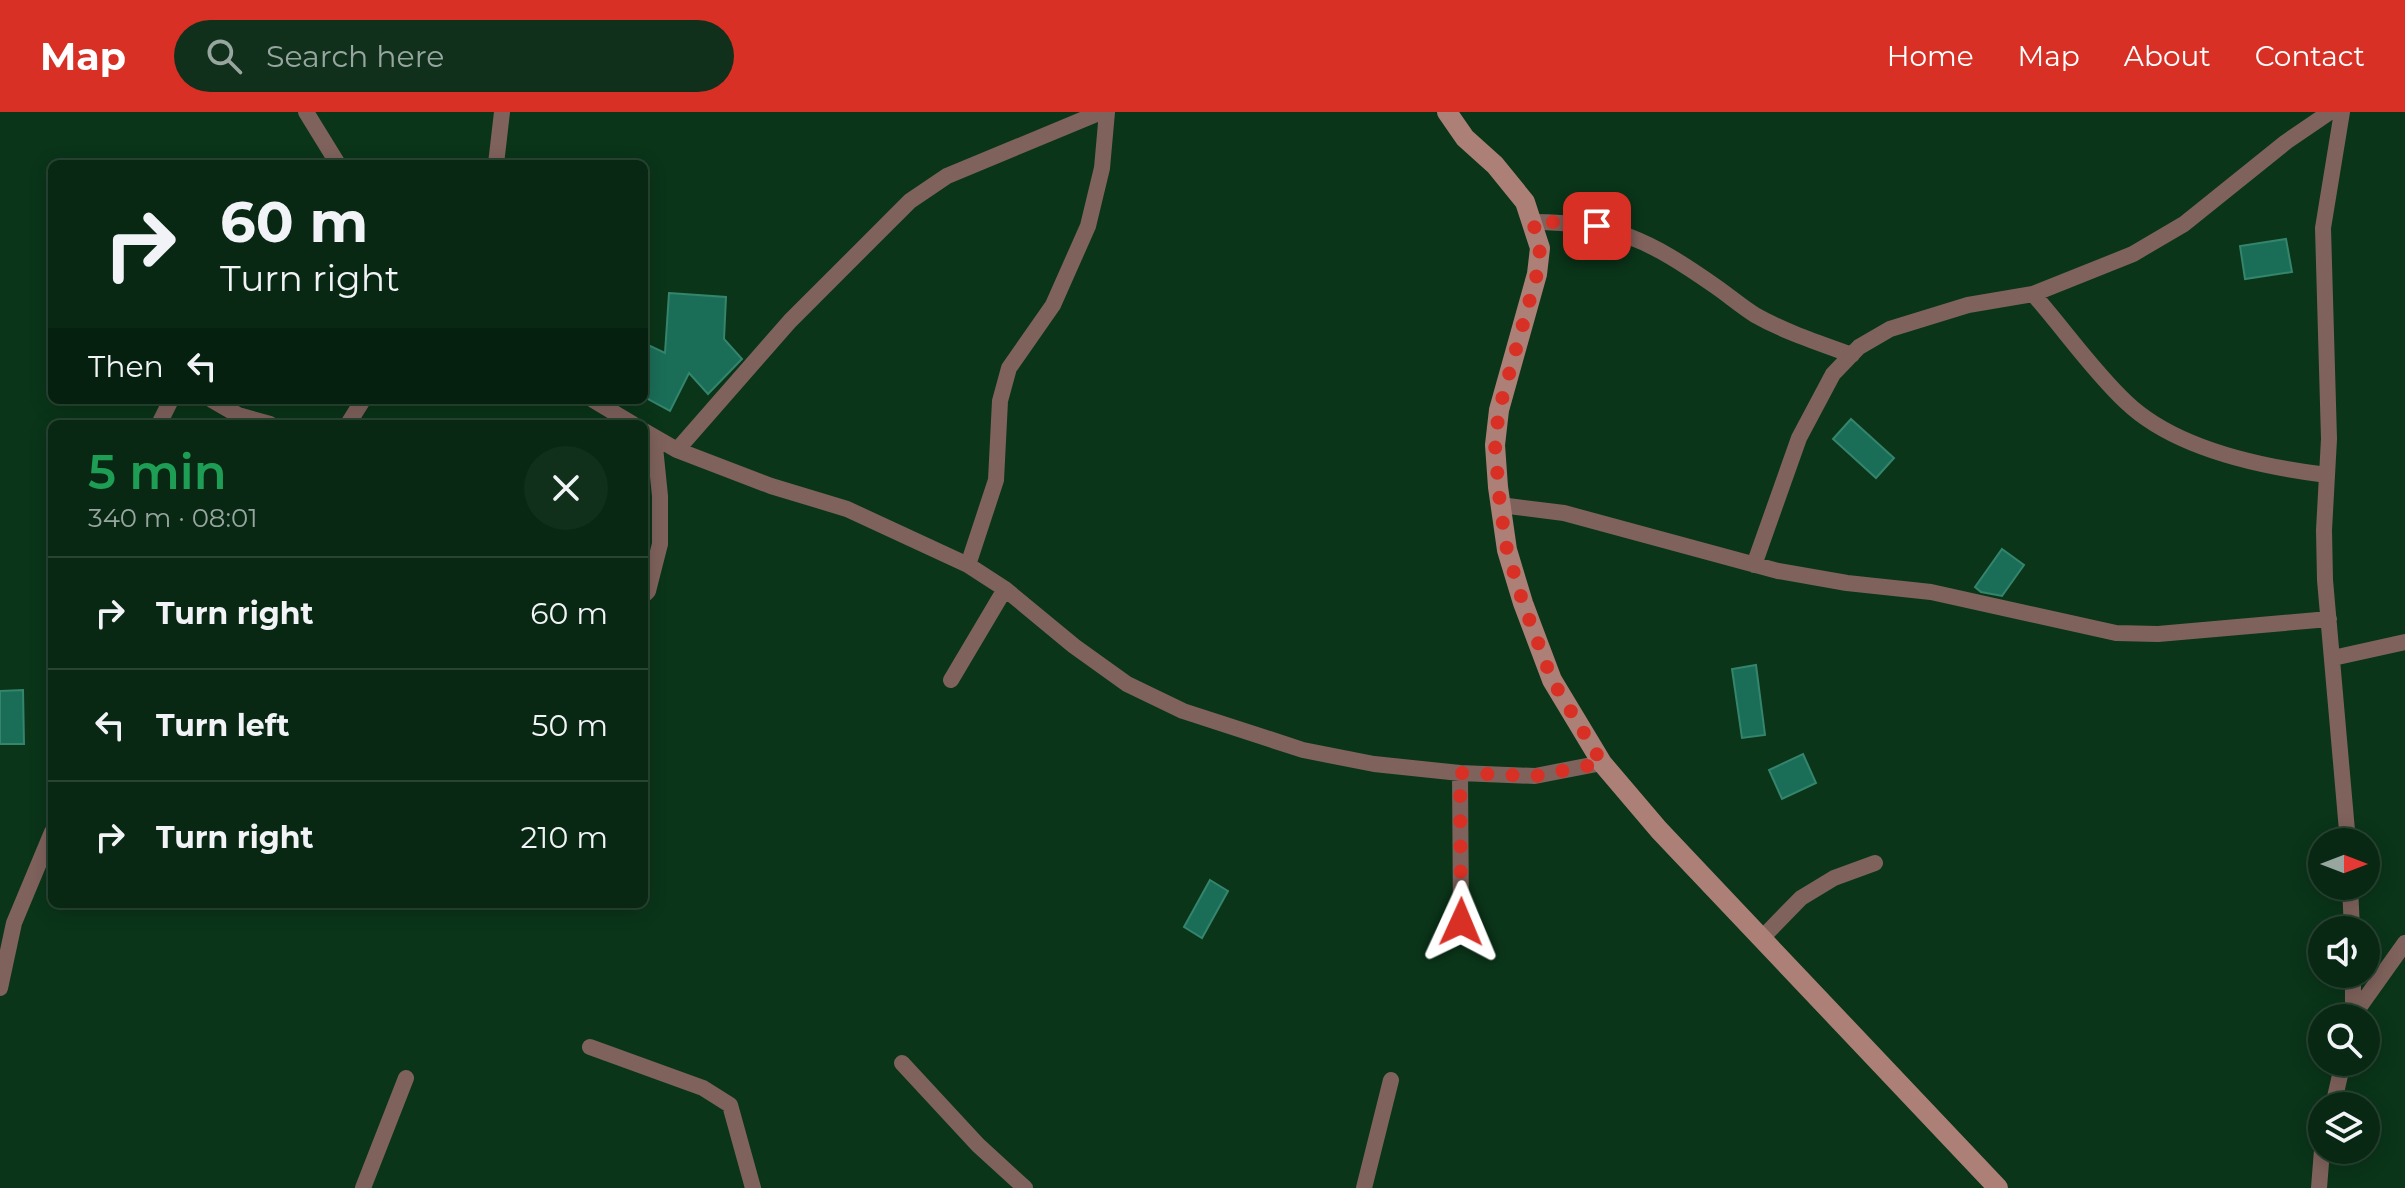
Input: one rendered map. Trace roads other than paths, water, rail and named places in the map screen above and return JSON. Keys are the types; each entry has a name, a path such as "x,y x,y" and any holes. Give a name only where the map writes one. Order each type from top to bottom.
{"main road":[{"path":"1447,112 1465,138 1495,165 1525,202 1540,248 1537,274 1499,410 1495,445 1507,550 1552,680 1602,763 1659,830 1998,1188"}],"street":[{"path":"306,112 336,160"},
{"path":"496,160 502,112"},
{"path":"677,450 790,321 910,201 947,176 1101,112"},
{"path":"968,565 996,480 1000,401 1009,368 1053,305 1088,226 1102,168 1107,112"},
{"path":"1754,565 1799,438 1833,374 1859,347 1890,329 1968,305 2033,294 2133,254 2184,224 2286,142 2330,112"},
{"path":"2342,112 2323,228 2329,439 2324,530 2347,828"},
{"path":"1533,222 1574,222 1632,237 1667,253 1771,323 1852,355"},
{"path":"2033,294 2126,403 2154,424 2200,445 2268,467 2327,475"},
{"path":"219,404 238,415 256,420"},
{"path":"600,404 626,420"},
{"path":"649,434 677,450 771,486 847,509 968,565 1005,589 1074,646 1127,684 1183,711 1303,750 1374,764 1460,773 1535,776 1602,763"},
{"path":"648,591 660,544 660,496 649,434"},
{"path":"1500,505 1564,513 1754,565 1847,583 1931,592 2116,633 2158,634 2329,619"},
{"path":"951,680 1005,589"},
{"path":"2333,658 2405,642"},
{"path":"1460,773 1461,922"},
{"path":"0,988 14,923 48,842"},
{"path":"1761,939 1801,898 1834,878 1875,863"},
{"path":"2362,1004 2405,943"},
{"path":"590,1047 703,1088 730,1105 753,1188"},
{"path":"902,1063 978,1145 1025,1188"},
{"path":"363,1188 406,1078"},
{"path":"1364,1188 1391,1080"},
{"path":"2319,1188 2321,1164"}]}
